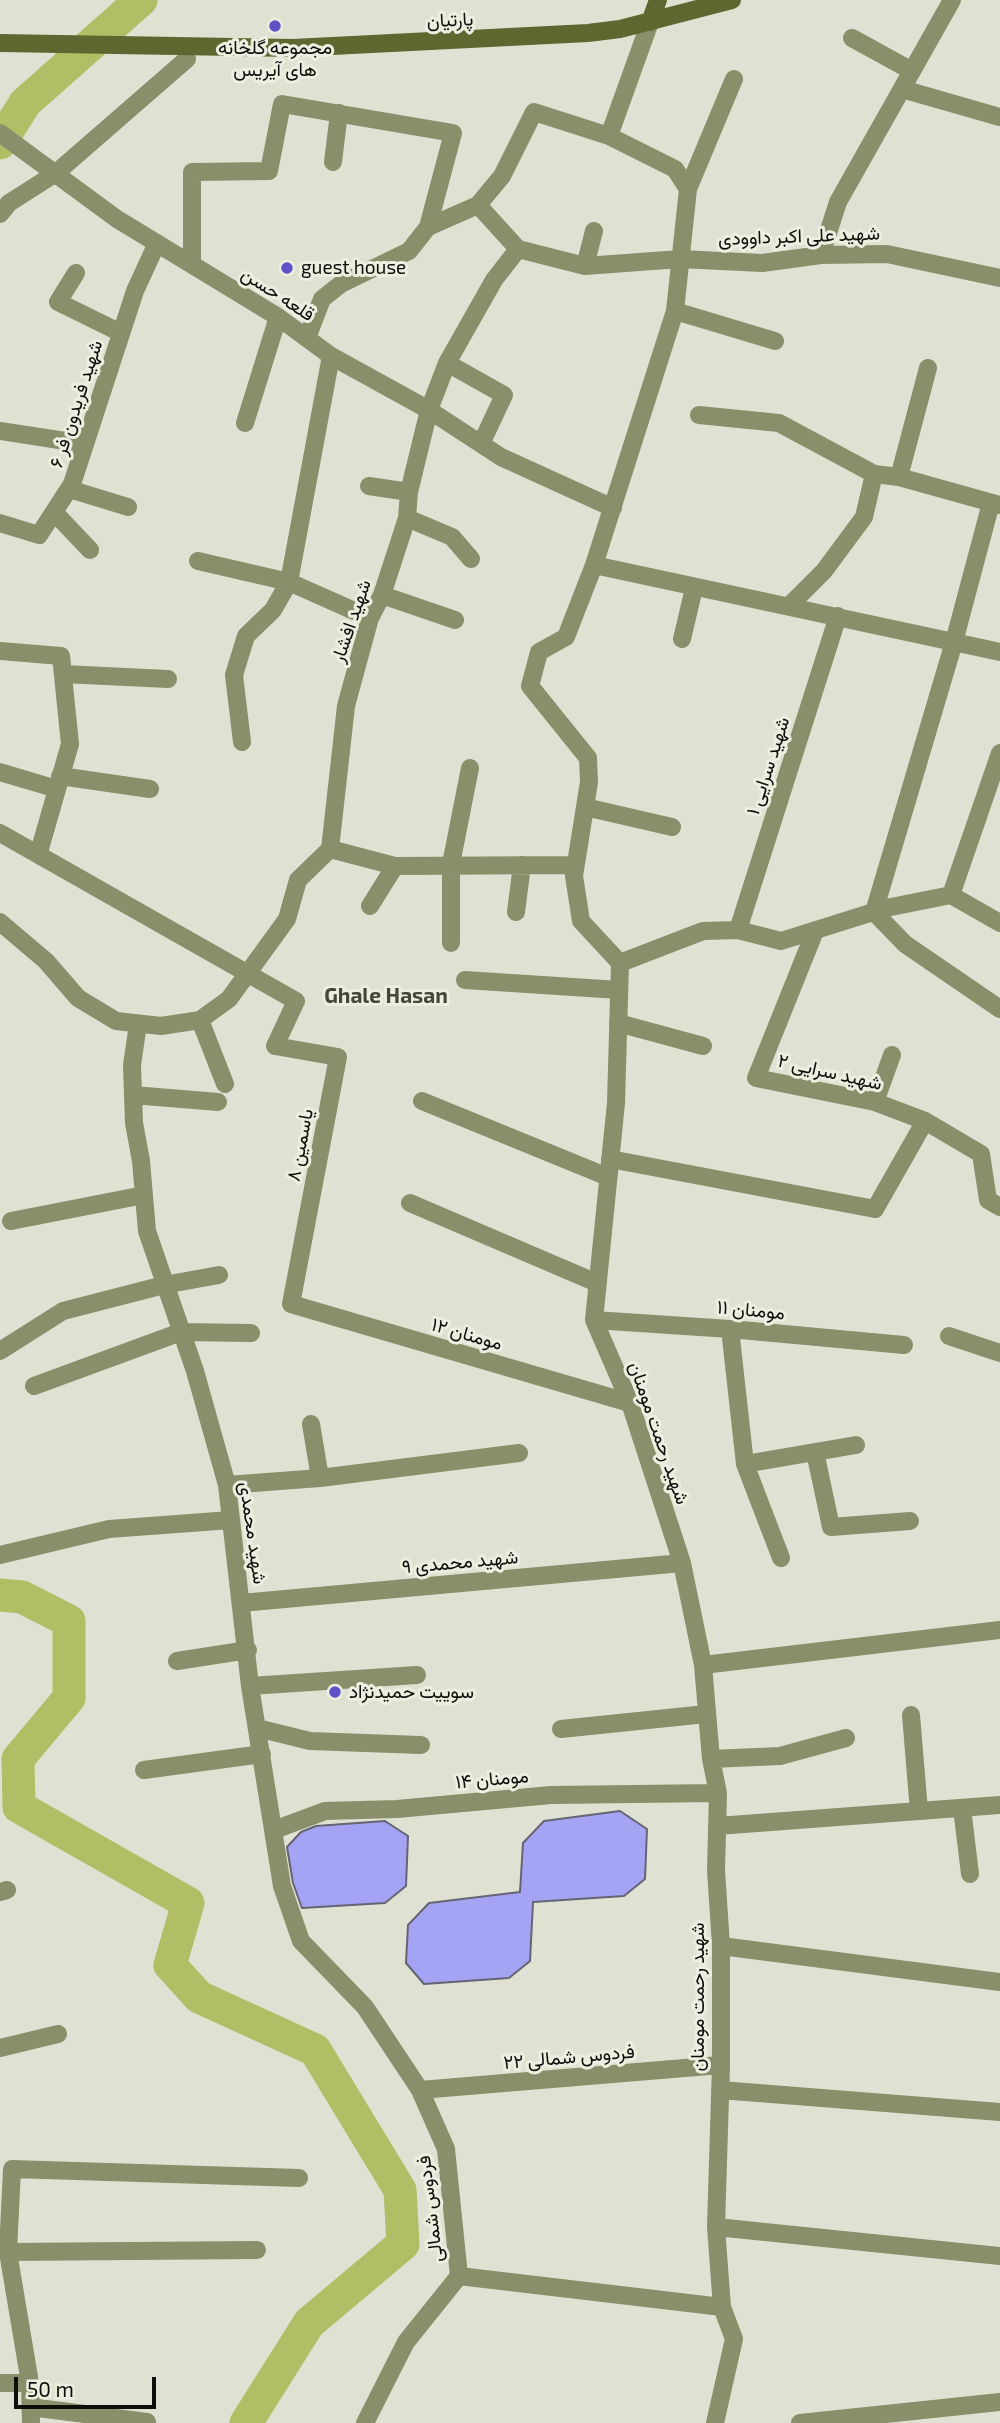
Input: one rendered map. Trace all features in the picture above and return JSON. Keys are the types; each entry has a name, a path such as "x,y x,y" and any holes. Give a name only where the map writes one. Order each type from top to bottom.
{"main road":[{"path":"650,22 658,0"},
{"name":"پارتیان","path":"0,43 242,48 381,46 588,33 650,22 732,0"}],"street":[{"path":"821,255 838,202 952,0"},
{"path":"610,136 650,22"},
{"path":"852,37 912,71"},
{"path":"0,214 9,203 56,173 187,59"},
{"path":"734,79 688,189 674,311 594,565 566,637 539,652 530,686 588,758 585,807 574,876 582,921 620,963 703,931 738,930 781,941 874,912 951,895 1000,923"},
{"path":"902,89 1000,117"},
{"path":"192,264 192,172 269,171 282,104 453,132 428,227 409,251 341,284 322,299 307,338"},
{"path":"428,227 478,205 502,176 534,112 610,136 675,169 688,189"},
{"path":"333,162 340,113"},
{"name":"قلعه حسن","path":"0,133 117,219 278,317 331,356 429,410 500,457 612,508"},
{"path":"478,205 518,249"},
{"path":"585,266 594,231"},
{"name":"شهید فریدون فر ۶","path":"0,523 39,535 69,489 135,291 157,243"},
{"name":"شهید علی اکبر داوودی","path":"518,249 585,266 680,259 762,263 821,255 887,254 1000,278"},
{"name":"شهید افشار","path":"330,849 346,706 370,618 382,595 407,518 409,492 429,410 447,363 494,280 518,249"},
{"path":"76,273 58,302 121,334"},
{"path":"674,311 775,341"},
{"path":"244,423 278,317"},
{"path":"242,742 234,675 246,636 273,610 289,582 295,536 331,356"},
{"path":"447,363 504,395 481,443"},
{"path":"900,477 928,368"},
{"path":"699,415 779,423 874,474 900,477 995,504 874,912"},
{"path":"0,431 86,444"},
{"path":"790,605 824,570 864,517 874,474"},
{"path":"369,486 409,492"},
{"path":"69,489 128,507"},
{"path":"54,512 90,550"},
{"path":"407,518 452,537 471,559"},
{"path":"198,561 289,582 370,618"},
{"path":"594,565 1000,652"},
{"path":"682,639 694,588"},
{"path":"382,595 455,620"},
{"name":"شهید سرایی ۱","path":"738,930 838,616"},
{"path":"0,651 62,665 168,679"},
{"path":"39,852 70,744 62,665"},
{"path":"951,895 1000,753"},
{"path":"450,943 451,864 470,768"},
{"path":"0,772 59,782 150,789"},
{"path":"585,807 672,827"},
{"path":"0,833 39,852 248,973"},
{"path":"0,922 47,961 78,998 116,1021 161,1026 200,1020 229,999 287,919 298,880 330,849 395,866 575,865"},
{"path":"516,912 522,865"},
{"path":"370,906 395,866"},
{"path":"874,912 905,944 1000,1009"},
{"name":"شهید سرایی ۲","path":"815,931 756,1078 875,1102 925,1121 981,1154 988,1200 1000,1207"},
{"name":"شهید رحمت مومنان","path":"620,963 616,1103 594,1320 631,1403 682,1563 703,1665 711,1759 718,1793 721,2065 716,2227 722,2307 734,2339 715,2423"},
{"name":"یاسمین ۸","path":"248,973 296,1001 275,1046 338,1057 291,1304"},
{"path":"465,981 619,990"},
{"path":"200,1020 225,1084"},
{"path":"618,1023 704,1046"},
{"name":"شهید محمدی","path":"138,1024 132,1065 133,1095 147,1231 227,1485 248,1650 250,1686 282,1886"},
{"path":"875,1102 892,1055"},
{"path":"133,1095 218,1102"},
{"path":"422,1101 609,1168 875,1209 925,1121"},
{"path":"11,1221 144,1195"},
{"path":"410,1203 597,1283"},
{"path":"0,1351 63,1311 164,1285 219,1275"},
{"name":"مومنان ۱۲","path":"291,1304 631,1403"},
{"name":"مومنان ۱۱","path":"594,1320 904,1345"},
{"path":"730,1329 745,1464 781,1558"},
{"path":"34,1386 181,1332 251,1333"},
{"path":"949,1336 1000,1353"},
{"path":"311,1424 320,1478"},
{"path":"745,1464 856,1445"},
{"path":"227,1485 320,1478 519,1452"},
{"path":"815,1452 831,1528 910,1521"},
{"path":"0,1555 109,1529 231,1520"},
{"name":"۹ شهید محمدی","path":"241,1603 682,1563"},
{"path":"703,1665 1000,1630"},
{"path":"177,1661 248,1650"},
{"path":"250,1686 417,1675"},
{"path":"561,1729 706,1714"},
{"path":"911,1715 919,1811"},
{"path":"257,1728 310,1741 421,1745"},
{"path":"711,1759 780,1756 846,1738"},
{"path":"144,1770 262,1754"},
{"name":"مومنان ۱۴","path":"274,1829 325,1811 397,1809 551,1795 718,1793"},
{"path":"717,1826 1000,1805"},
{"path":"962,1808 970,1874"},
{"name":"فردوس شمالی","path":"282,1886 301,1941 365,2007 420,2090 446,2149 459,2276 405,2342 365,2423"},
{"path":"721,1946 1000,1982"},
{"path":"0,2048 58,2034"},
{"name":"فردوس شمالی ۲۲","path":"420,2090 721,2065"},
{"path":"720,2090 1000,2112"},
{"path":"147,2422 30,2415 30,2383 8,2252 12,2169 299,2178"},
{"path":"716,2227 1000,2256"},
{"path":"8,2252 257,2250"},
{"path":"459,2276 722,2307"},
{"path":"0,2383 30,2383"},
{"path":"800,2423 1000,2402"}],"building":[{"path":"620,1811 647,1829 645,1879 624,1896 533,1902 530,1961 509,1978 424,1984 406,1963 408,1925 429,1903 520,1892 523,1843 544,1821"},
{"path":"385,1821 408,1836 406,1886 385,1903 302,1908 293,1883 287,1847 301,1832 316,1826"}],"waterway":[{"path":"0,143 25,103 141,0"},
{"path":"0,1595 22,1597 69,1621 69,1698 18,1759 19,1807 188,1903 170,1965 199,1997 315,2050 400,2190 403,2244 309,2323 246,2423"}],"place":[{"name":"مجموعه گلخانه های آیریس","path":"275,26"},
{"name":"guest house","path":"287,268"},
{"name":"سوییت حمیدنژاد","path":"335,1692"}],"district":[{"name":"Ghale Hasan","path":"386,996"}]}
